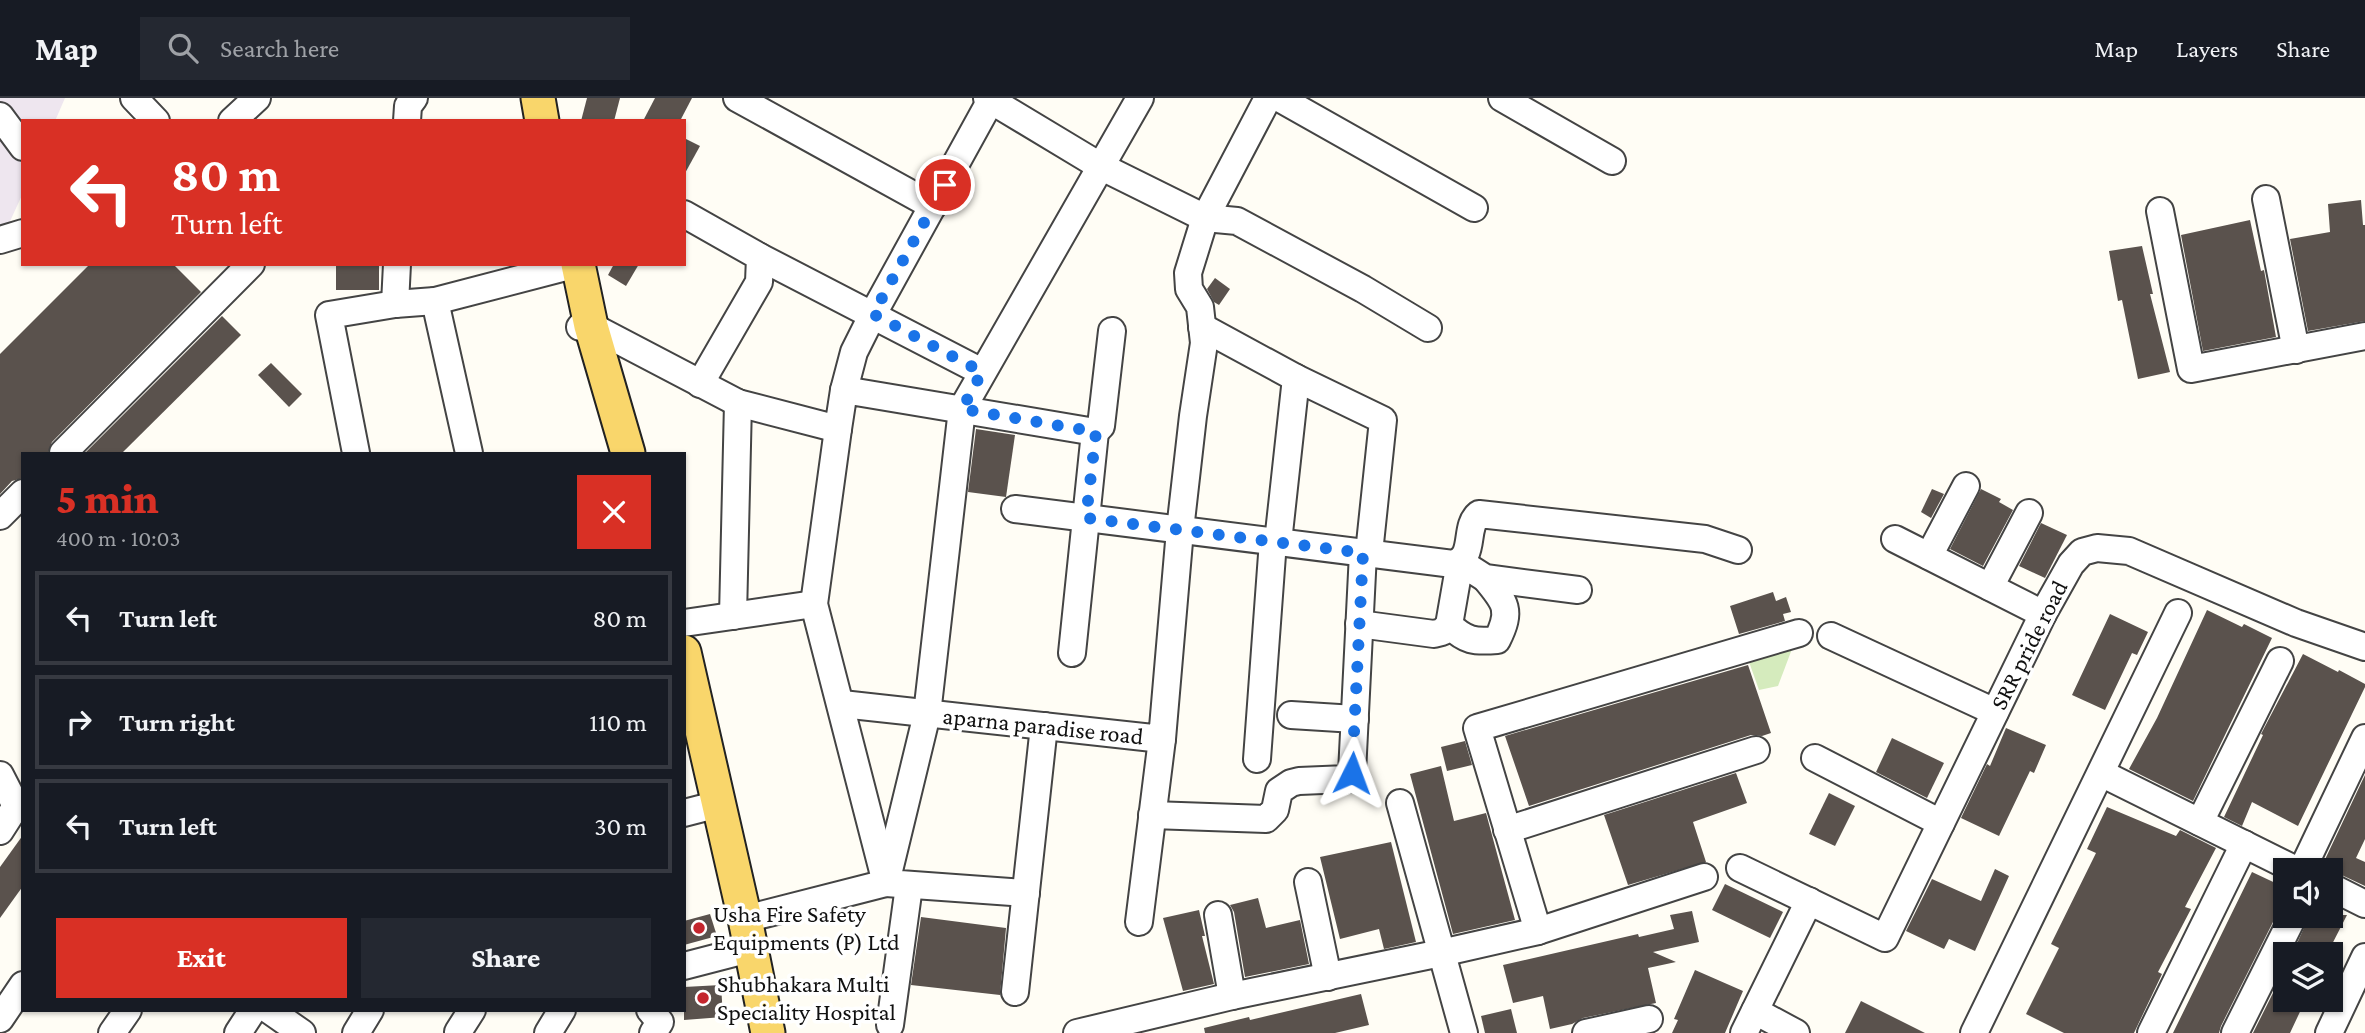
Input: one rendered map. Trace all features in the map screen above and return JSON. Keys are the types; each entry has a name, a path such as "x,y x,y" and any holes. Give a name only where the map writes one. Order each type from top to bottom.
{"main road":[{"path":"538,98 542,119"},
{"path":"559,98 561,119"},
{"path":"570,266 615,452"},
{"path":"585,327 628,452"},
{"path":"686,677 703,808 730,908 753,1033"},
{"path":"703,808 746,919 768,1033"}],"street":[{"path":"134,98 154,119"},
{"path":"234,119 257,98"},
{"path":"407,119 408,106 414,98"},
{"path":"737,98 933,206"},
{"path":"890,1025 897,884 928,714 962,409 1140,98"},
{"name":"aparna paradise road","path":"842,705 1162,739 1180,530 1204,343 1200,307 1189,289 1188,273 1205,219 1268,98"},
{"path":"1279,98 1474,208"},
{"path":"1502,98 1612,161"},
{"path":"897,884 814,604 844,390 854,352 990,99 1100,166 1205,219 1237,221 1363,289 1428,328"},
{"path":"0,116 21,144"},
{"path":"2266,199 2296,350"},
{"path":"2160,211 2190,369 2365,336"},
{"path":"686,215 760,257 982,372"},
{"path":"0,240 21,234"},
{"path":"700,384 759,282 760,257"},
{"path":"63,452 249,266"},
{"path":"395,304 397,266"},
{"path":"356,452 329,315 395,304 435,301 566,266"},
{"path":"435,301 469,452"},
{"path":"585,327 738,403 838,429"},
{"path":"1153,815 1266,819 1275,810 1279,791 1291,783 1347,779 1352,773 1359,624 1383,420 1296,378 1202,327"},
{"path":"1072,653 1096,432 1101,426 1112,331"},
{"path":"1257,758 1275,542 1296,378"},
{"path":"844,390 1096,432"},
{"path":"733,616 738,403"},
{"path":"1929,556 1966,486"},
{"path":"0,516 21,495"},
{"path":"1015,509 1453,564 1466,556 1474,520 1479,514 1705,539 1738,550"},
{"path":"1990,587 2029,513"},
{"path":"1895,539 2043,614"},
{"name":"SRR pride road","path":"1740,868 1885,938 2043,614 2071,564 2082,552 2097,548 2129,551 2296,624 2365,647"},
{"path":"1449,625 1464,639 1482,642 1497,640 1505,624 1507,610 1499,594 1485,578 1460,562"},
{"path":"1359,624 1434,634 1442,632 1449,625 1460,562"},
{"path":"1485,578 1578,590"},
{"path":"686,623 814,604"},
{"path":"1975,1033 2178,613"},
{"path":"1538,931 1477,729 1799,633"},
{"path":"1831,636 1995,712"},
{"path":"2200,822 2280,661"},
{"path":"1291,715 1354,719"},
{"path":"1015,992 1044,726"},
{"path":"2308,858 2365,738"},
{"path":"1139,922 1162,739"},
{"path":"1507,830 1756,751"},
{"path":"1815,758 1941,823"},
{"path":"2101,773 2273,858"},
{"path":"0,775 16,806 0,831"},
{"path":"1400,803 1464,1033"},
{"path":"2151,1033 2244,844"},
{"path":"1077,1033 1152,1024 1232,996 1538,931 1704,877"},
{"path":"1308,882 1328,977"},
{"path":"746,919 897,884 1026,893"},
{"path":"2343,893 2365,904"},
{"path":"1796,1033 1750,1022 1809,901"},
{"path":"1218,915 1232,996"},
{"path":"2235,1033 2288,928"},
{"path":"686,965 738,952"},
{"path":"2329,1033 2365,957"},
{"path":"0,1018 21,988"},
{"path":"112,1033 127,1012"},
{"path":"238,1033 252,1012"},
{"path":"272,1012 302,1033"},
{"path":"356,1033 369,1012"},
{"path":"548,1033 561,1012"},
{"path":"652,1012 660,1022 653,1033"},
{"path":"1586,1033 1649,1019"}],"shaded area":[{"path":"0,98 65,98 56,119 21,119 21,197 0,243"}],"green space":[{"path":"1795,641 1778,686 1759,690 1748,659"}],"building":[{"path":"587,98 620,98 615,119 582,119"},
{"path":"655,98 692,98 681,119 644,119"},
{"path":"686,139 700,146 686,171"},
{"path":"2361,200 2365,225 2365,321 2308,331 2290,239 2330,232 2328,204"},
{"path":"2250,220 2261,271 2264,270 2276,337 2203,351 2181,235"},
{"path":"2142,246 2153,294 2150,294 2170,372 2138,379 2122,300 2118,301 2109,251"},
{"path":"88,266 175,266 201,292 52,442 48,452 21,452 21,479 12,481 0,494 0,354"},
{"path":"336,266 379,266 379,290 336,290"},
{"path":"613,266 638,266 626,286 608,275"},
{"path":"1215,278 1230,289 1219,305 1214,302 1207,289"},
{"path":"222,316 241,335 123,452 86,452"},
{"path":"271,363 302,394 289,407 258,375"},
{"path":"976,429 1015,435 1006,497 968,492"},
{"path":"1932,489 1944,494 1931,518 1921,512"},
{"path":"1981,489 2001,499 1999,502 2013,510 1983,566 1950,549"},
{"path":"2041,523 2067,535 2045,578 2019,566"},
{"path":"1773,592 1776,601 1786,597 1791,612 1783,614 1785,621 1739,634 1730,606"},
{"path":"2207,610 2272,638 2193,801 2129,769 2157,718"},
{"path":"2110,614 2148,632 2137,655 2132,653 2105,710 2072,695"},
{"path":"2303,654 2338,672 2339,670 2365,684 2365,687 2298,826 2252,802 2242,826 2224,817 2263,735 2261,734"},
{"path":"1748,665 1771,733 1751,735 1529,806 1505,736"},
{"path":"2006,728 2046,745 2034,773 2030,771 1999,836 1961,818 1987,764 1990,766"},
{"path":"1892,738 1944,763 1927,798 1876,772"},
{"path":"1465,741 1472,765 1447,771 1441,747"},
{"path":"1441,766 1454,821 1486,813 1515,920 1453,934 1410,774"},
{"path":"1736,773 1747,803 1693,822 1706,862 1628,885 1604,815"},
{"path":"2365,775 2365,839 2356,858 2365,862 2365,886 2343,876 2343,858 2326,858"},
{"path":"1829,793 1855,806 1835,846 1809,834"},
{"path":"2107,807 2176,836 2180,830 2216,848 2185,907 2191,909 2158,972 2162,974 2134,1033 2064,1033 2026,1014 2059,948 2051,944 2096,853 2087,849"},
{"path":"21,838 21,889 0,918 0,867"},
{"path":"1391,842 1416,942 1384,949 1379,929 1340,939 1320,857"},
{"path":"1995,869 2009,876 1975,951 1949,939 1944,949 1906,931 1932,879 1981,901"},
{"path":"2252,872 2273,882 2273,922 2219,1033 2173,1033"},
{"path":"1725,884 1783,912 1770,938 1712,910"},
{"path":"1258,898 1266,928 1300,920 1309,964 1245,977 1234,912 1230,905"},
{"path":"1199,910 1205,936 1202,936 1214,984 1183,991 1163,918"},
{"path":"1692,911 1699,942 1653,952 1676,962 1648,968 1656,1003 1583,1018 1572,1024 1550,1029 1543,996 1513,1003 1503,965 1638,934 1639,937 1674,929 1670,915"},
{"name":"Usha Fire Safety Equipments (P) Ltd","path":"710,914 717,936 686,944 686,920"},
{"path":"921,917 1006,928 1000,995 911,985"},
{"path":"2304,928 2340,928 2333,942 2298,942"},
{"path":"1695,970 1743,991 1725,1033 1672,1033 1678,1020 1674,1019"},
{"name":"Shubhakara Multi Speciality Hospital","path":"721,985 723,1017 684,1020 686,987"},
{"path":"2273,993 2273,1012 2300,1012 2290,1033 2253,1033"},
{"path":"1361,994 1369,1025 1335,1033 1205,1033 1204,1028"},
{"path":"1861,1001 1925,1033 1845,1033"},
{"path":"1511,1009 1517,1033 1485,1033 1481,1016"}],"place":[{"name":"Usha Fire Safety Equipments (P) Ltd","path":"699,928"},
{"name":"Shubhakara Multi Speciality Hospital","path":"703,998"}],"route":[{"path":"945,185 873,314 982,372 962,409 1096,432 1086,518 1363,553 1352,773"}]}
